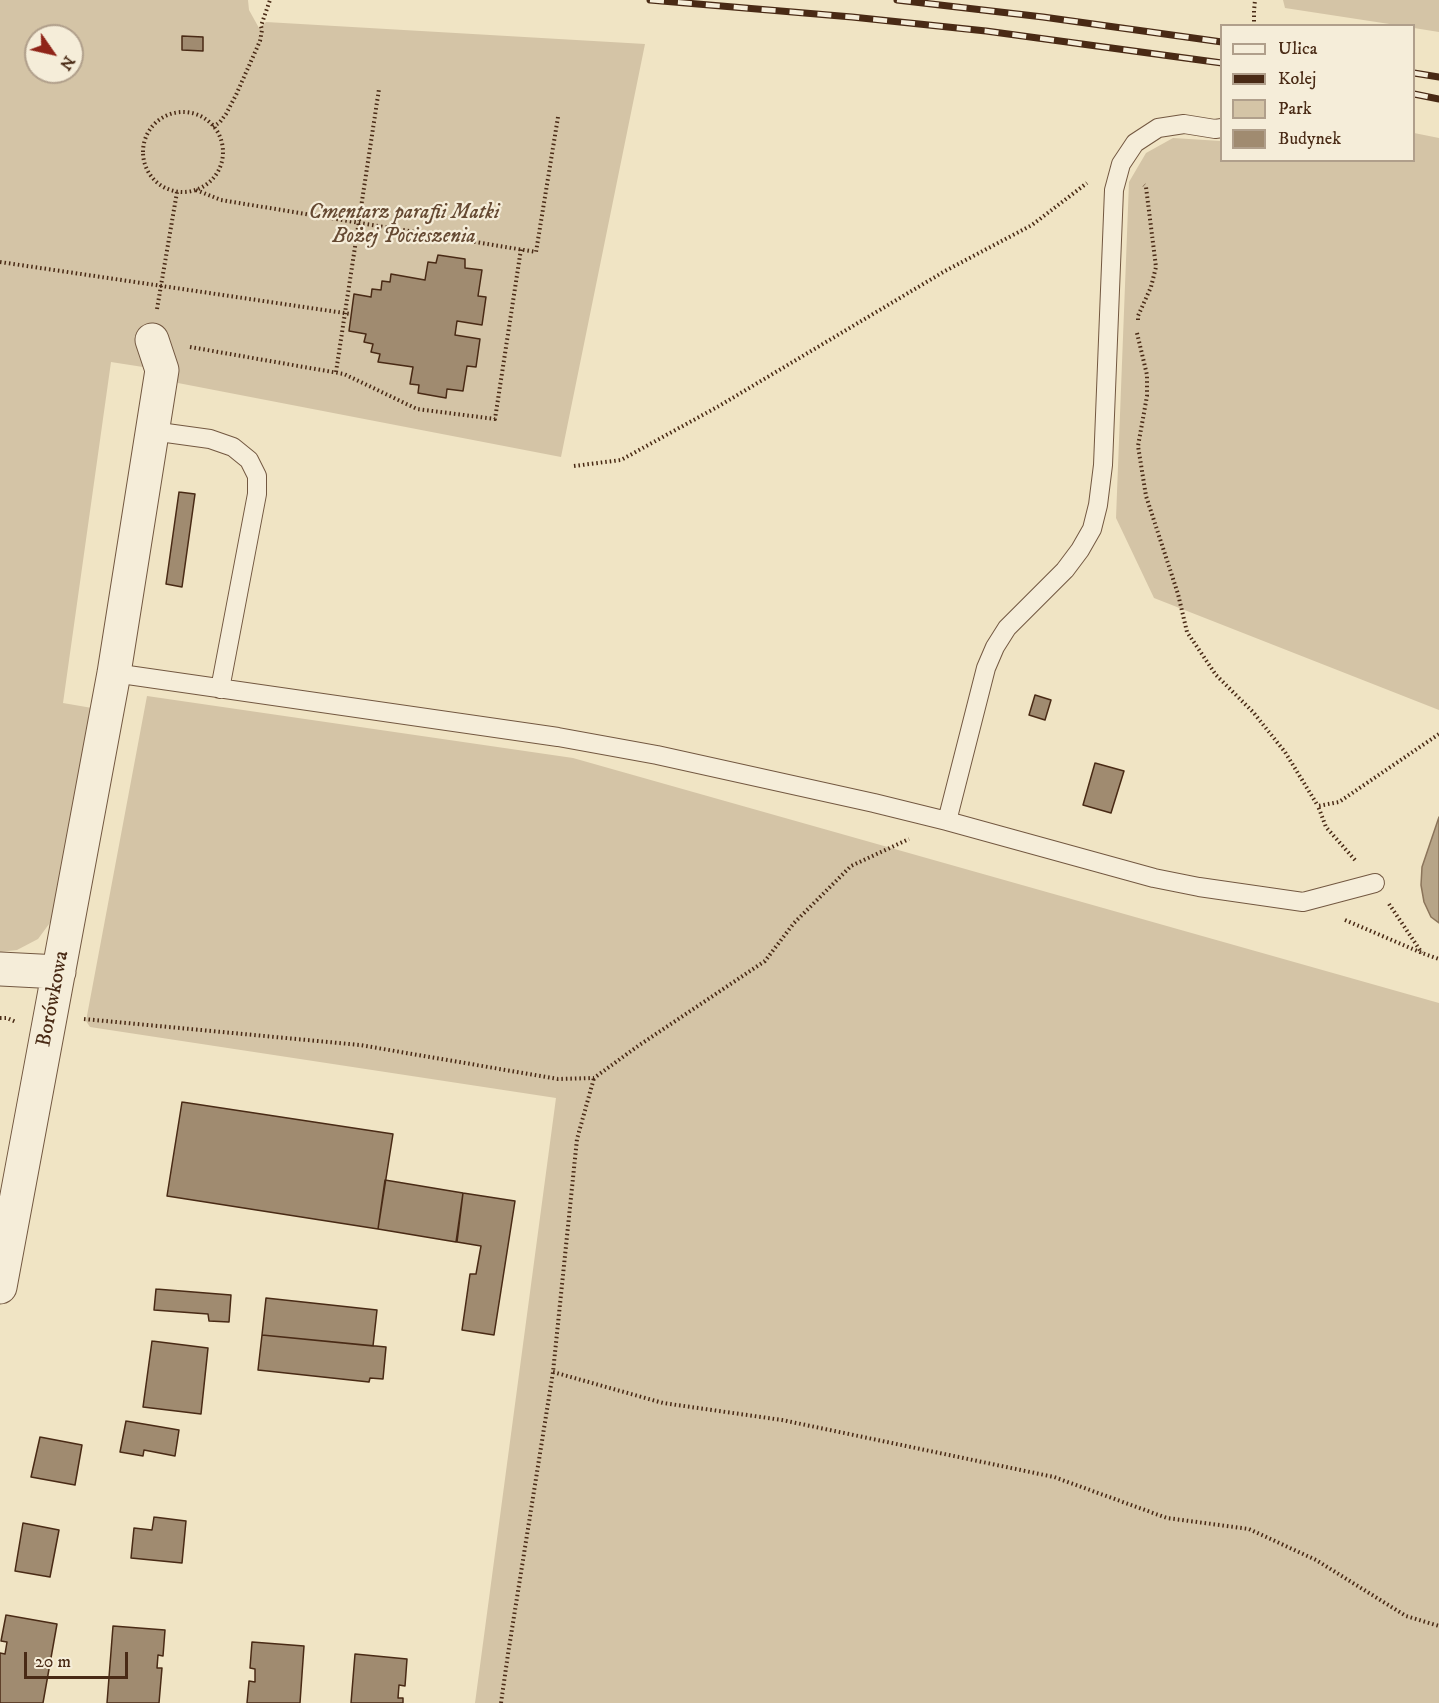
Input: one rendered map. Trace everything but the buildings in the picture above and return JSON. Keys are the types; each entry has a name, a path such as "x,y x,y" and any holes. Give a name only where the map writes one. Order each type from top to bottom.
{"street":[{"name":"Borówkowa","path":"0,1287 114,674 162,370 152,340"},
{"path":"0,969 59,972"}],"lane":[{"path":"947,821 986,668 995,646 1007,628 1065,570 1092,529 1098,505 1103,465 1114,190 1121,164 1135,143 1158,128 1184,124 1220,128"},
{"path":"152,431 210,440 233,447 249,460 256,476 257,494 220,688"},
{"path":"114,674 603,745 757,777 947,821 1154,878 1199,887 1303,902 1375,883"}],"path":[{"path":"213,127 226,114 236,95 260,41 261,26 270,0"},
{"path":"1254,24 1255,0"},
{"path":"336,372 357,221 379,89"},
{"path":"192,113 204,118 213,127 220,138 223,150 216,175 207,184 196,190 177,192 165,188 154,180 143,158 143,145 148,133 156,123 166,116 192,113"},
{"path":"196,190 221,200 536,252 558,117"},
{"path":"574,466 621,460 710,411 945,271 1032,225 1109,167 1121,164 1146,187 1156,267 1151,287 1138,316 1137,334 1147,375 1147,396 1138,446 1146,496 1178,594 1187,632 1216,675 1252,712 1285,752 1318,806 1326,827 1375,883 1422,953"},
{"path":"177,192 152,340 344,374 417,409 495,419 521,249"},
{"path":"0,262 351,314"},
{"path":"1318,806 1339,802 1439,734"},
{"path":"50,1016 360,1045 558,1079 594,1078 765,961 794,923 851,866 947,821"},
{"path":"1303,902 1422,953 1439,958"},
{"path":"501,1703 553,1372 577,1139 594,1078"},
{"path":"553,1372 663,1403 782,1419 1054,1477 1167,1518 1249,1529 1316,1560 1406,1616 1439,1626"}],"green space":[{"name":"Cmentarz parafii Matki Bożej Pocieszenia","path":"0,0 248,0 249,10 259,28 266,22 645,44 561,457 178,383 175,372 111,362 63,703 92,708 52,920 38,939 17,950 0,952"},
{"path":"1283,0 1439,0 1439,32 1415,28 1415,24 1389,24 1285,8"},
{"path":"1415,133 1439,138 1439,710 1154,598 1116,518 1129,182 1146,153 1173,138 1220,141 1220,162 1415,162"},
{"path":"147,696 573,758 1439,1003 1439,1703 475,1703 556,1098 90,1027 86,1021"}],"shaded area":[{"path":"1439,817 1439,923 1431,917 1424,902 1421,885 1422,867"}],"railway":[{"path":"650,0 986,31 1220,63"},
{"path":"897,0 1043,17 1220,42"},
{"path":"1415,73 1439,77"},
{"path":"1415,94 1439,99"}]}
